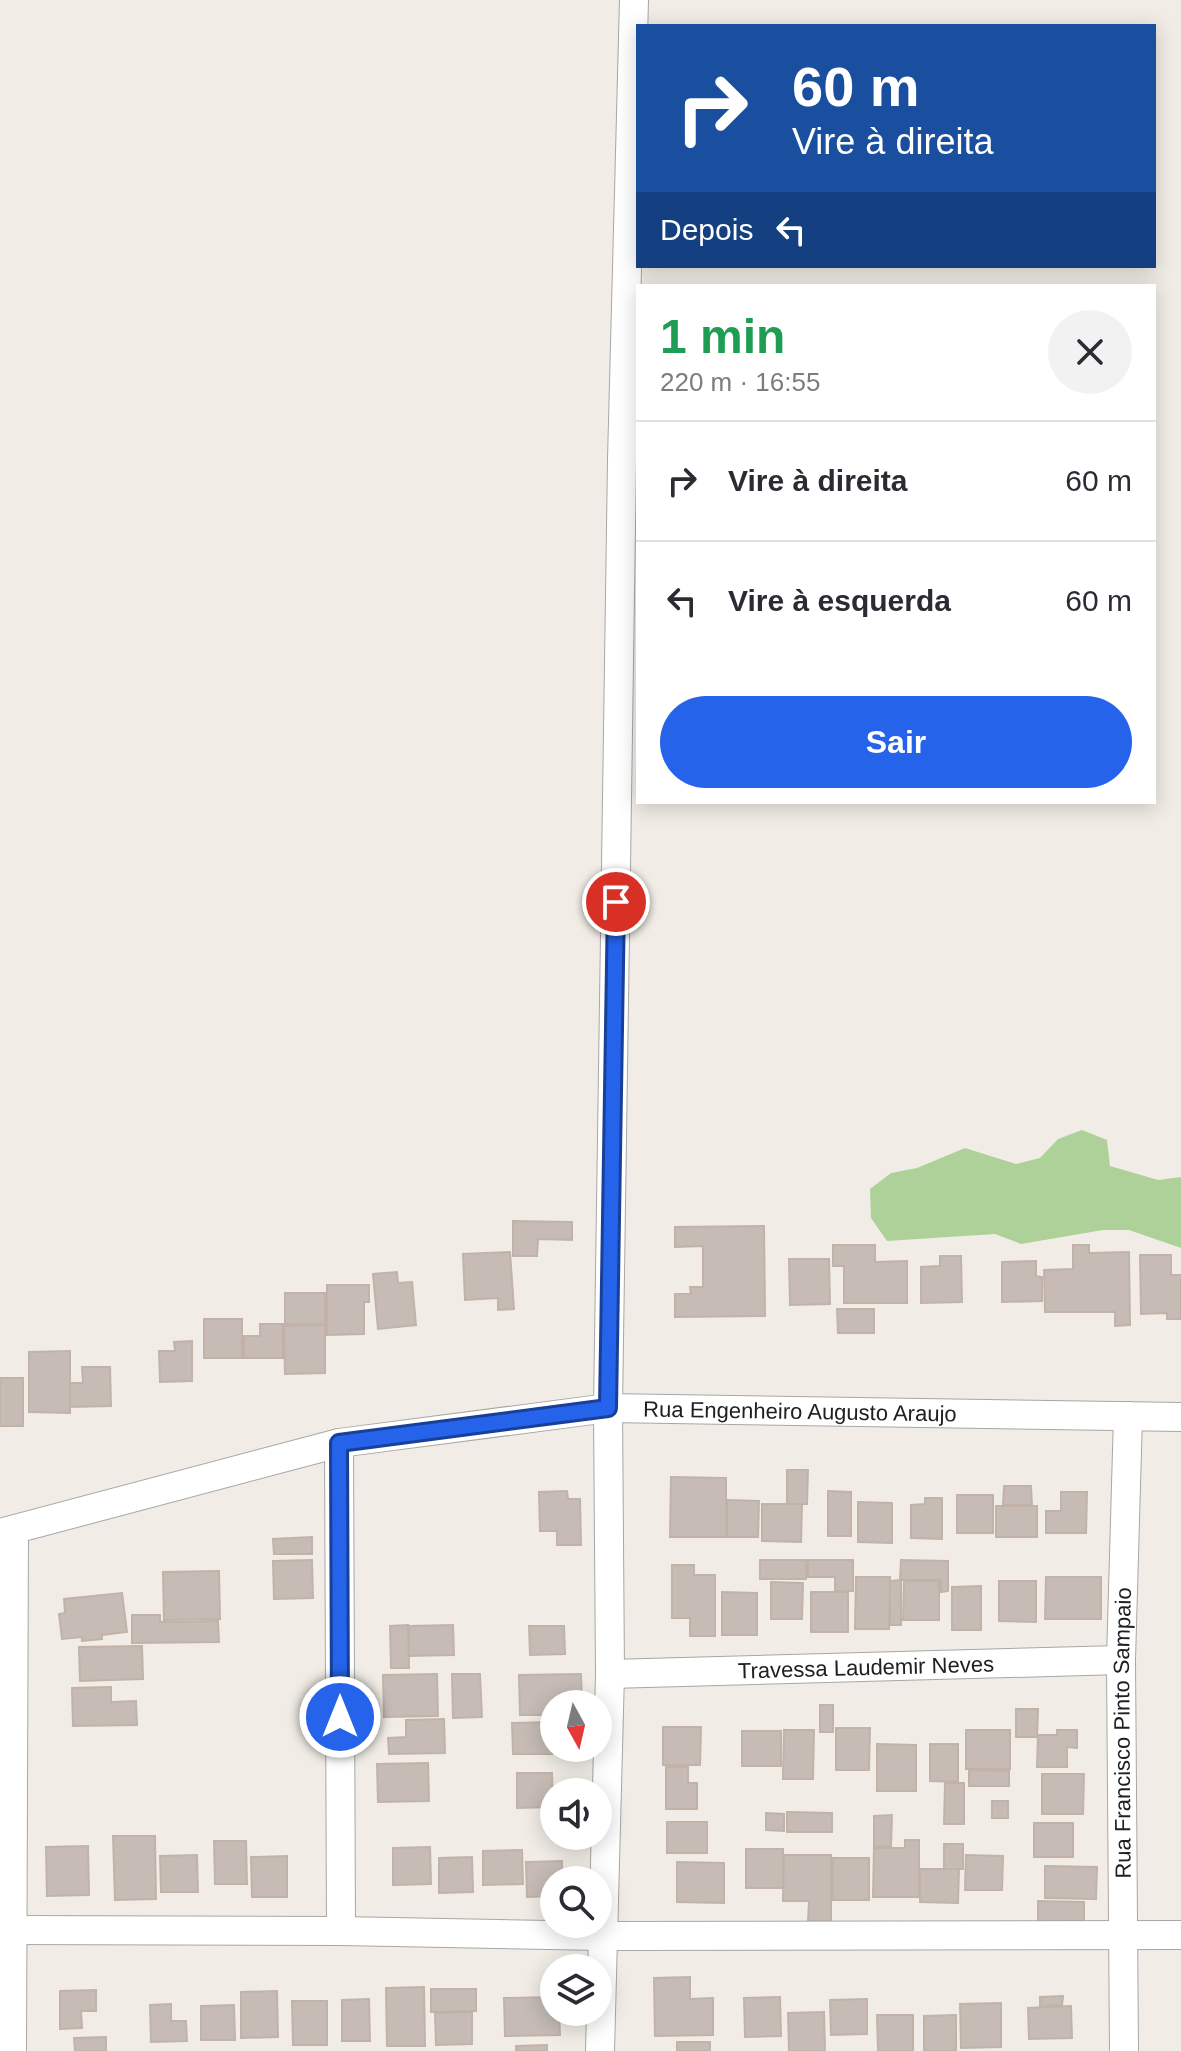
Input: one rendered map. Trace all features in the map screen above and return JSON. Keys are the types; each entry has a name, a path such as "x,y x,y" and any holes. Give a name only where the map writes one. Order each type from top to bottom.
{"street":[{"path":"605,1866 610,1674 608,1408 622,476 634,0"},
{"name":"Rua Engenheiro Augusto Araujo","path":"7,1532 339,1443 608,1408 1181,1417"},
{"name":"Rua Francisco Pinto Sampaio","path":"1124,2051 1121,1660 1128,1416"},
{"path":"339,1443 341,1931"},
{"path":"7,1532 12,2051"},
{"name":"Travessa Laudemir Neves","path":"610,1674 1121,1660"},
{"path":"11,1930 540,1935"},
{"path":"612,1936 1181,1935"},
{"path":"600,2051 603,1938"}],"green space":[{"path":"1082,1130 1107,1140 1110,1166 1158,1180 1181,1177 1181,1248 1129,1230 1103,1230 1021,1244 995,1234 887,1241 871,1218 870,1189 891,1173 917,1168 965,1148 1016,1164 1040,1158 1058,1139"}],"building":[{"path":"513,1221 572,1222 572,1240 538,1239 537,1256 513,1256"},
{"path":"764,1226 765,1316 675,1317 675,1294 691,1294 690,1287 703,1287 703,1246 675,1247 675,1227"},
{"path":"833,1245 875,1245 875,1262 907,1261 907,1303 844,1303 844,1266 833,1266"},
{"path":"1073,1245 1089,1245 1089,1253 1129,1252 1130,1325 1115,1326 1115,1312 1045,1312 1044,1270 1073,1269"},
{"path":"510,1252 514,1309 498,1310 498,1298 465,1300 463,1254"},
{"path":"1140,1255 1171,1255 1171,1275 1181,1275 1181,1319 1167,1319 1167,1313 1141,1314"},
{"path":"940,1256 961,1256 962,1302 921,1303 921,1267 940,1266"},
{"path":"789,1259 829,1259 830,1304 790,1305"},
{"path":"1036,1261 1036,1276 1042,1277 1042,1301 1002,1302 1002,1262"},
{"path":"397,1272 398,1283 412,1282 416,1325 378,1329 373,1274"},
{"path":"327,1285 369,1285 369,1302 364,1302 364,1334 327,1335"},
{"path":"285,1293 325,1293 325,1324 285,1324"},
{"path":"837,1309 874,1309 874,1333 838,1333"},
{"path":"204,1319 242,1319 242,1358 204,1358"},
{"path":"260,1324 283,1324 283,1358 244,1358 244,1336 260,1336"},
{"path":"325,1325 325,1373 285,1374 284,1326"},
{"path":"192,1341 192,1381 160,1382 159,1351 175,1351 174,1342"},
{"path":"70,1351 70,1413 29,1412 29,1352"},
{"path":"82,1367 110,1367 111,1406 70,1407 70,1383 83,1383"},
{"path":"0,1378 23,1378 23,1426 0,1426"},
{"path":"787,1470 808,1470 807,1504 787,1504"},
{"path":"671,1477 726,1478 726,1537 670,1537"},
{"path":"1004,1486 1031,1486 1032,1505 1003,1505"},
{"path":"567,1491 568,1499 580,1499 581,1545 557,1545 557,1531 540,1531 539,1492"},
{"path":"828,1491 851,1492 851,1536 828,1536"},
{"path":"1061,1492 1087,1492 1086,1533 1046,1533 1046,1511 1061,1511"},
{"path":"957,1495 993,1495 993,1533 957,1533"},
{"path":"925,1498 942,1498 942,1539 911,1538 911,1505 925,1504"},
{"path":"727,1500 759,1501 758,1537 727,1537"},
{"path":"858,1502 892,1503 892,1543 858,1542"},
{"path":"762,1504 802,1504 801,1542 762,1541"},
{"path":"996,1506 1037,1506 1037,1537 996,1537"},
{"path":"312,1537 312,1554 274,1554 273,1539"},
{"path":"312,1560 313,1598 274,1599 273,1561"},
{"path":"760,1560 806,1560 806,1579 760,1579"},
{"path":"808,1560 853,1560 853,1591 835,1591 835,1577 808,1577"},
{"path":"901,1560 948,1561 948,1591 941,1592 941,1580 900,1580"},
{"path":"672,1565 694,1565 694,1575 715,1575 715,1636 690,1636 690,1618 672,1618"},
{"path":"219,1571 220,1619 164,1620 163,1572"},
{"path":"856,1577 890,1577 889,1629 855,1629"},
{"path":"1046,1577 1101,1577 1101,1619 1045,1619"},
{"path":"901,1580 901,1625 890,1625 890,1581"},
{"path":"904,1581 939,1581 939,1620 903,1620"},
{"path":"999,1581 1036,1581 1036,1622 999,1621"},
{"path":"771,1582 803,1583 802,1619 771,1619"},
{"path":"981,1586 981,1630 952,1630 952,1587"},
{"path":"722,1592 757,1593 757,1635 722,1635"},
{"path":"811,1592 848,1592 848,1632 811,1632"},
{"path":"122,1593 127,1632 102,1635 102,1639 62,1639 59,1614 65,1613 64,1599"},
{"path":"132,1615 160,1615 160,1622 218,1621 219,1642 132,1643"},
{"path":"408,1625 409,1668 391,1668 390,1626"},
{"path":"453,1625 454,1655 409,1656 409,1626"},
{"path":"529,1626 564,1626 565,1654 530,1655"},
{"path":"142,1646 143,1679 80,1681 79,1647"},
{"path":"437,1674 438,1716 384,1717 383,1675"},
{"path":"452,1674 480,1674 482,1717 453,1718"},
{"path":"581,1674 582,1690 540,1690 540,1715 520,1715 519,1675"},
{"path":"111,1687 111,1702 136,1701 137,1725 73,1726 72,1688"},
{"path":"820,1705 833,1705 833,1732 820,1732"},
{"path":"1016,1709 1038,1709 1037,1737 1016,1737"},
{"path":"444,1719 445,1753 389,1754 388,1738 406,1737 406,1720"},
{"path":"540,1722 540,1754 513,1754 512,1723"},
{"path":"663,1727 701,1727 700,1765 663,1765"},
{"path":"836,1728 870,1728 869,1770 836,1770"},
{"path":"784,1730 814,1730 813,1779 783,1779"},
{"path":"966,1730 1010,1730 1010,1769 966,1769"},
{"path":"1057,1730 1077,1730 1077,1748 1067,1747 1067,1767 1037,1767 1038,1735 1057,1735"},
{"path":"742,1731 781,1731 781,1766 742,1766"},
{"path":"877,1744 916,1745 916,1791 877,1791"},
{"path":"930,1744 958,1744 958,1782 930,1781"},
{"path":"428,1763 429,1801 378,1802 377,1764"},
{"path":"666,1767 688,1767 688,1783 697,1783 697,1809 666,1809"},
{"path":"969,1770 1009,1771 1009,1786 969,1786"},
{"path":"517,1773 552,1773 552,1778 540,1778 540,1807 517,1808"},
{"path":"1042,1774 1084,1774 1083,1814 1042,1814"},
{"path":"945,1783 964,1783 964,1824 944,1824"},
{"path":"992,1801 1008,1801 1008,1818 992,1818"},
{"path":"787,1812 832,1813 832,1832 787,1832"},
{"path":"766,1813 784,1814 784,1831 766,1830"},
{"path":"892,1815 891,1846 874,1847 874,1816"},
{"path":"667,1822 707,1822 707,1853 667,1853"},
{"path":"1034,1823 1073,1823 1073,1857 1034,1857"},
{"path":"113,1836 155,1836 156,1899 115,1900"},
{"path":"905,1840 919,1840 919,1897 873,1897 874,1848 905,1848"},
{"path":"214,1841 246,1841 247,1884 215,1884"},
{"path":"944,1844 963,1844 963,1869 944,1869"},
{"path":"88,1846 89,1895 47,1896 46,1847"},
{"path":"430,1847 431,1884 393,1885 393,1848"},
{"path":"746,1849 783,1849 783,1888 746,1888"},
{"path":"522,1850 523,1884 483,1885 483,1851"},
{"path":"197,1855 198,1892 161,1892 160,1856"},
{"path":"784,1855 831,1855 831,1921 808,1921 809,1901 783,1901"},
{"path":"966,1855 1003,1856 1002,1890 965,1890"},
{"path":"287,1856 287,1897 252,1897 251,1857"},
{"path":"472,1857 473,1892 439,1893 439,1858"},
{"path":"833,1858 869,1858 869,1900 832,1900"},
{"path":"562,1861 562,1866 540,1866 540,1897 527,1897 526,1862"},
{"path":"677,1862 724,1863 724,1903 677,1902"},
{"path":"1045,1866 1097,1867 1096,1899 1045,1898"},
{"path":"920,1869 959,1869 958,1903 920,1902"},
{"path":"1038,1901 1084,1902 1084,1921 1038,1921"},
{"path":"690,1977 690,1999 713,1998 713,2035 655,2036 654,1978"},
{"path":"424,1987 425,2046 387,2046 386,1988"},
{"path":"431,1989 476,1989 476,2011 431,2012"},
{"path":"96,1990 96,2011 81,2011 82,2028 60,2029 60,1991"},
{"path":"277,1991 278,2037 241,2038 241,1992"},
{"path":"1063,1996 1062,2005 1040,2006 1040,1997"},
{"path":"540,1997 540,2026 560,2026 560,2035 505,2036 504,1998"},
{"path":"780,1997 781,2036 745,2037 744,1998"},
{"path":"369,1999 370,2041 342,2041 342,2000"},
{"path":"867,1999 867,2034 831,2035 830,2000"},
{"path":"292,2001 327,2001 327,2045 293,2045"},
{"path":"1001,2003 1001,2047 961,2048 960,2004"},
{"path":"171,2004 171,2021 186,2021 187,2041 151,2042 150,2005"},
{"path":"234,2005 235,2040 201,2040 201,2006"},
{"path":"1071,2006 1072,2038 1029,2039 1028,2008"},
{"path":"472,2012 472,2044 436,2045 435,2013"},
{"path":"824,2012 825,2051 789,2051 788,2013"},
{"path":"877,2015 913,2015 913,2051 878,2051"},
{"path":"956,2015 956,2051 924,2051 924,2016"},
{"path":"106,2037 106,2051 75,2051 74,2038"},
{"path":"677,2042 710,2042 710,2051 677,2051"},
{"path":"547,2045 547,2051 516,2051 516,2046"}],"route":[{"path":"340,1717 339,1443 608,1408 616,902"}]}
